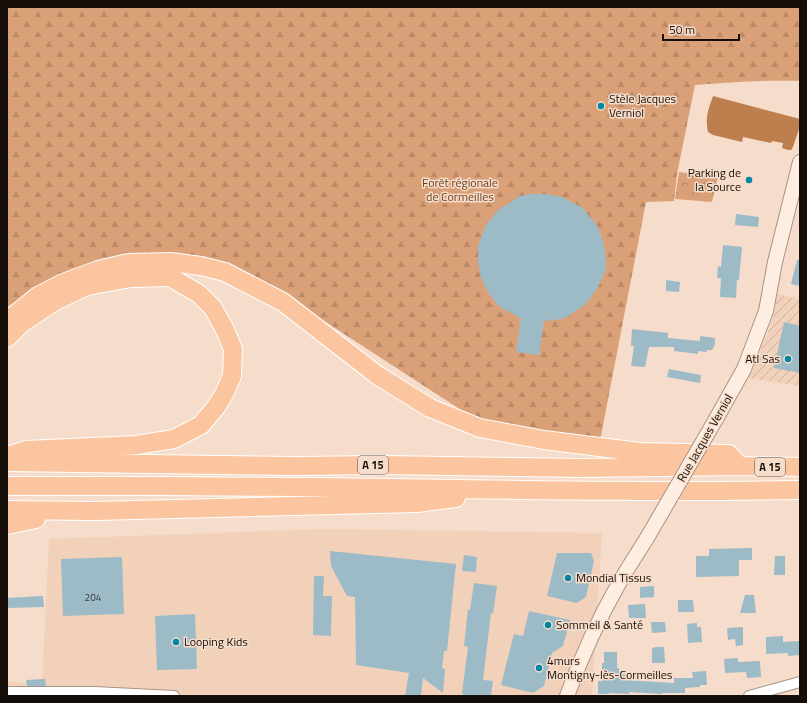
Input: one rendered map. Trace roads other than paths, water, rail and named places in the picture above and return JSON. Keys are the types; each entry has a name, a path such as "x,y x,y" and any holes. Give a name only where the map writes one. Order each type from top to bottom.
{"highway":[{"path":"7,321 38,296 63,283 98,270 128,263 171,262 201,266 224,272 283,302 377,375 430,408 480,428 544,440 639,452 729,454 740,466"},
{"path":"7,338 22,323 57,300 87,286 131,278 170,277 199,294 213,308 233,349 232,376 216,407 202,425 174,439 136,444 26,450 7,456"},
{"name":"A 15","path":"7,462 289,466 516,466 581,468 740,466 800,467"},
{"name":"A 15","path":"7,486 317,487 519,490 800,490"},
{"path":"7,510 94,511 417,503 519,490"},
{"path":"7,525 35,519 94,511"}],"street":[{"name":"Rue Jacques Verniol","path":"567,696 599,621 621,579 647,538 744,369 766,311 775,262 800,162"},
{"path":"749,696 800,682"},
{"path":"7,692 94,692 174,696"}],"place":[{"name":"Stèle Jacques Verniol","path":"601,106"},
{"name":"Parking de la Source","path":"749,180"},
{"name":"Atl Sas","path":"788,359"},
{"name":"Mondial Tissus","path":"568,578"},
{"name":"Sommeil & Santé","path":"548,625"},
{"name":"Looping Kids","path":"176,642"},
{"name":"4murs Montigny-lès-Cormeilles","path":"539,668"}],"park label":[{"name":"Forêt régionale de Cormeilles","path":"460,190"}]}
